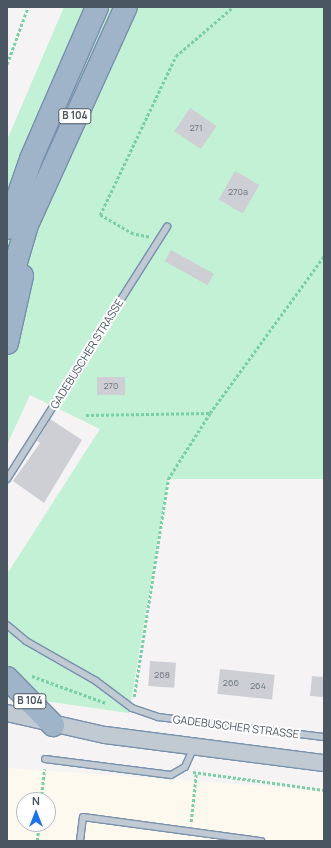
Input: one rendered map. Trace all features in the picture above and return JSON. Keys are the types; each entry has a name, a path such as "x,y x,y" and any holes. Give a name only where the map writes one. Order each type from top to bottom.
{"highway":[{"name":"B 104","path":"7,293 17,227 31,159 97,7"},
{"name":"B 104","path":"7,343 25,263 17,227 126,7"},
{"name":"B 104","path":"16,675 53,725"}],"street":[{"name":"B 104","path":"7,713 53,725"},
{"path":"53,725 194,747 324,764"}],"lane":[{"name":"GADEBUSCHER STRASSE","path":"7,479 167,227"},
{"name":"GADEBUSCHER STRASSE","path":"7,625 37,648 96,681 132,708 191,724 324,737"},
{"path":"45,759 171,775 185,767 194,747"},
{"path":"80,841 83,817 190,830 261,841"}],"path":[{"path":"7,64 28,7"},
{"path":"159,238 133,234 100,215 176,56 233,7"},
{"path":"16,675 115,706 132,708 168,479 210,413 324,256"},
{"path":"86,414 210,413"},
{"path":"42,792 45,759"},
{"path":"185,767 196,774 324,790"},
{"path":"190,830 196,774"}],"shaded area":[{"path":"7,768 324,790 324,841 7,841"}],"green space":[{"path":"64,7 324,7 324,479 168,479 129,713 37,700 7,681 7,574 100,429 30,395 7,445 7,140"}],"building":[{"path":"190,108 217,126 201,149 174,131"},
{"path":"235,171 259,185 243,214 218,200"},
{"path":"171,250 214,274 208,285 165,261"},
{"path":"97,377 125,377 125,395 97,395"},
{"path":"50,419 82,440 44,503 13,481 40,443 37,441"},
{"path":"150,661 176,663 174,688 148,686"},
{"path":"220,669 275,675 272,700 217,694"},
{"path":"312,676 324,677 324,697 310,696"}]}
